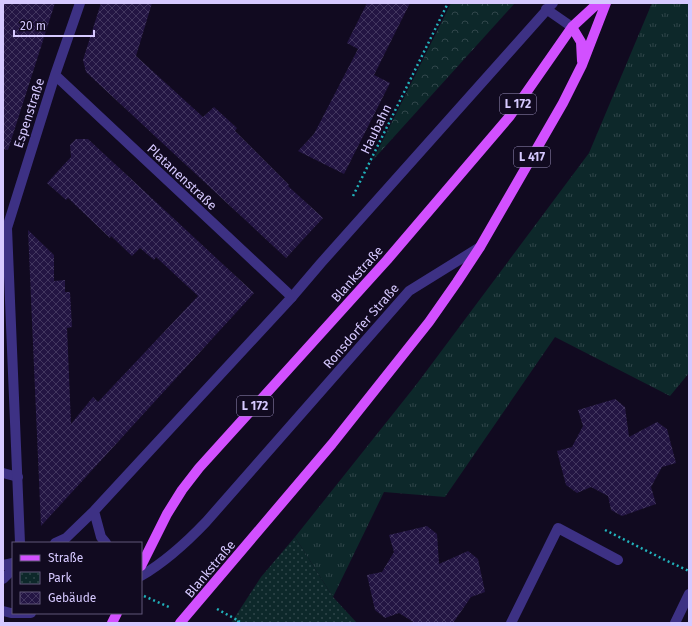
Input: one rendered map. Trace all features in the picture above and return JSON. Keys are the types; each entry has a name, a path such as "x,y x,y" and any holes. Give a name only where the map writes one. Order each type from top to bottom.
{"main road":[{"name":"Blankstraße","path":"142,564 167,514 182,490 199,468 388,260 510,116 572,27 598,3"},
{"name":"Ronsdorfer Straße","path":"480,247 563,103 582,65 606,3"},
{"path":"572,27 581,42 582,65"},
{"name":"Blankstraße","path":"180,623 332,444 396,364 429,322 480,247"},
{"path":"112,623 116,614"}],"street":[{"name":"Espenstraße","path":"20,542 7,228 55,75 80,3"},
{"path":"57,542 66,538 94,511 292,296 550,6 572,27"},
{"name":"Platanenstraße","path":"55,75 292,296"},
{"name":"Ronsdorfer Straße","path":"142,575 153,569 189,539 206,522 408,291 480,247"},
{"path":"3,474 18,477"},
{"path":"94,511 101,537 105,542"},
{"path":"511,623 558,528 618,560"},
{"path":"142,566 153,569"},
{"path":"3,579 12,570"},
{"path":"674,623 689,594"}],"path":[{"name":"Haubahn","path":"353,197 448,3"},
{"path":"641,548 689,571"},
{"path":"144,596 172,608"},
{"path":"201,600 239,621 237,623"}],"green space":[{"path":"451,3 515,3 373,160"},
{"path":"652,3 689,3 689,373 670,396 555,337 445,497 384,492 333,597 295,537 416,385 589,153"},
{"path":"295,537 333,597 357,623 231,623 261,577"}],"building":[{"path":"3,3 55,3 8,150 3,149"},
{"path":"101,3 152,3 136,56 203,117 214,107 237,128 235,131 289,185 288,186 323,218 286,258 86,72 83,60"},
{"path":"367,3 410,3 374,75 390,83 344,174 298,151 314,134 358,49 347,43"},
{"path":"76,139 88,139 254,293 41,526 28,230 54,255 54,281 65,280 65,292 70,292 72,327 67,328 71,424 93,397 98,402 198,296 156,257 154,260 140,248 132,256 111,236 110,238 68,198 66,200 47,183 71,157 70,145"},
{"path":"615,399 625,407 629,437 657,422 667,429 676,463 662,467 651,487 656,504 622,516 611,510 608,496 591,487 577,493 566,485 557,451 572,447 583,426 578,410"},
{"path":"427,526 437,534 439,564 468,551 478,559 485,592 471,597 453,623 415,623 399,613 385,618 375,610 367,575 382,572 394,552 389,535"}]}
